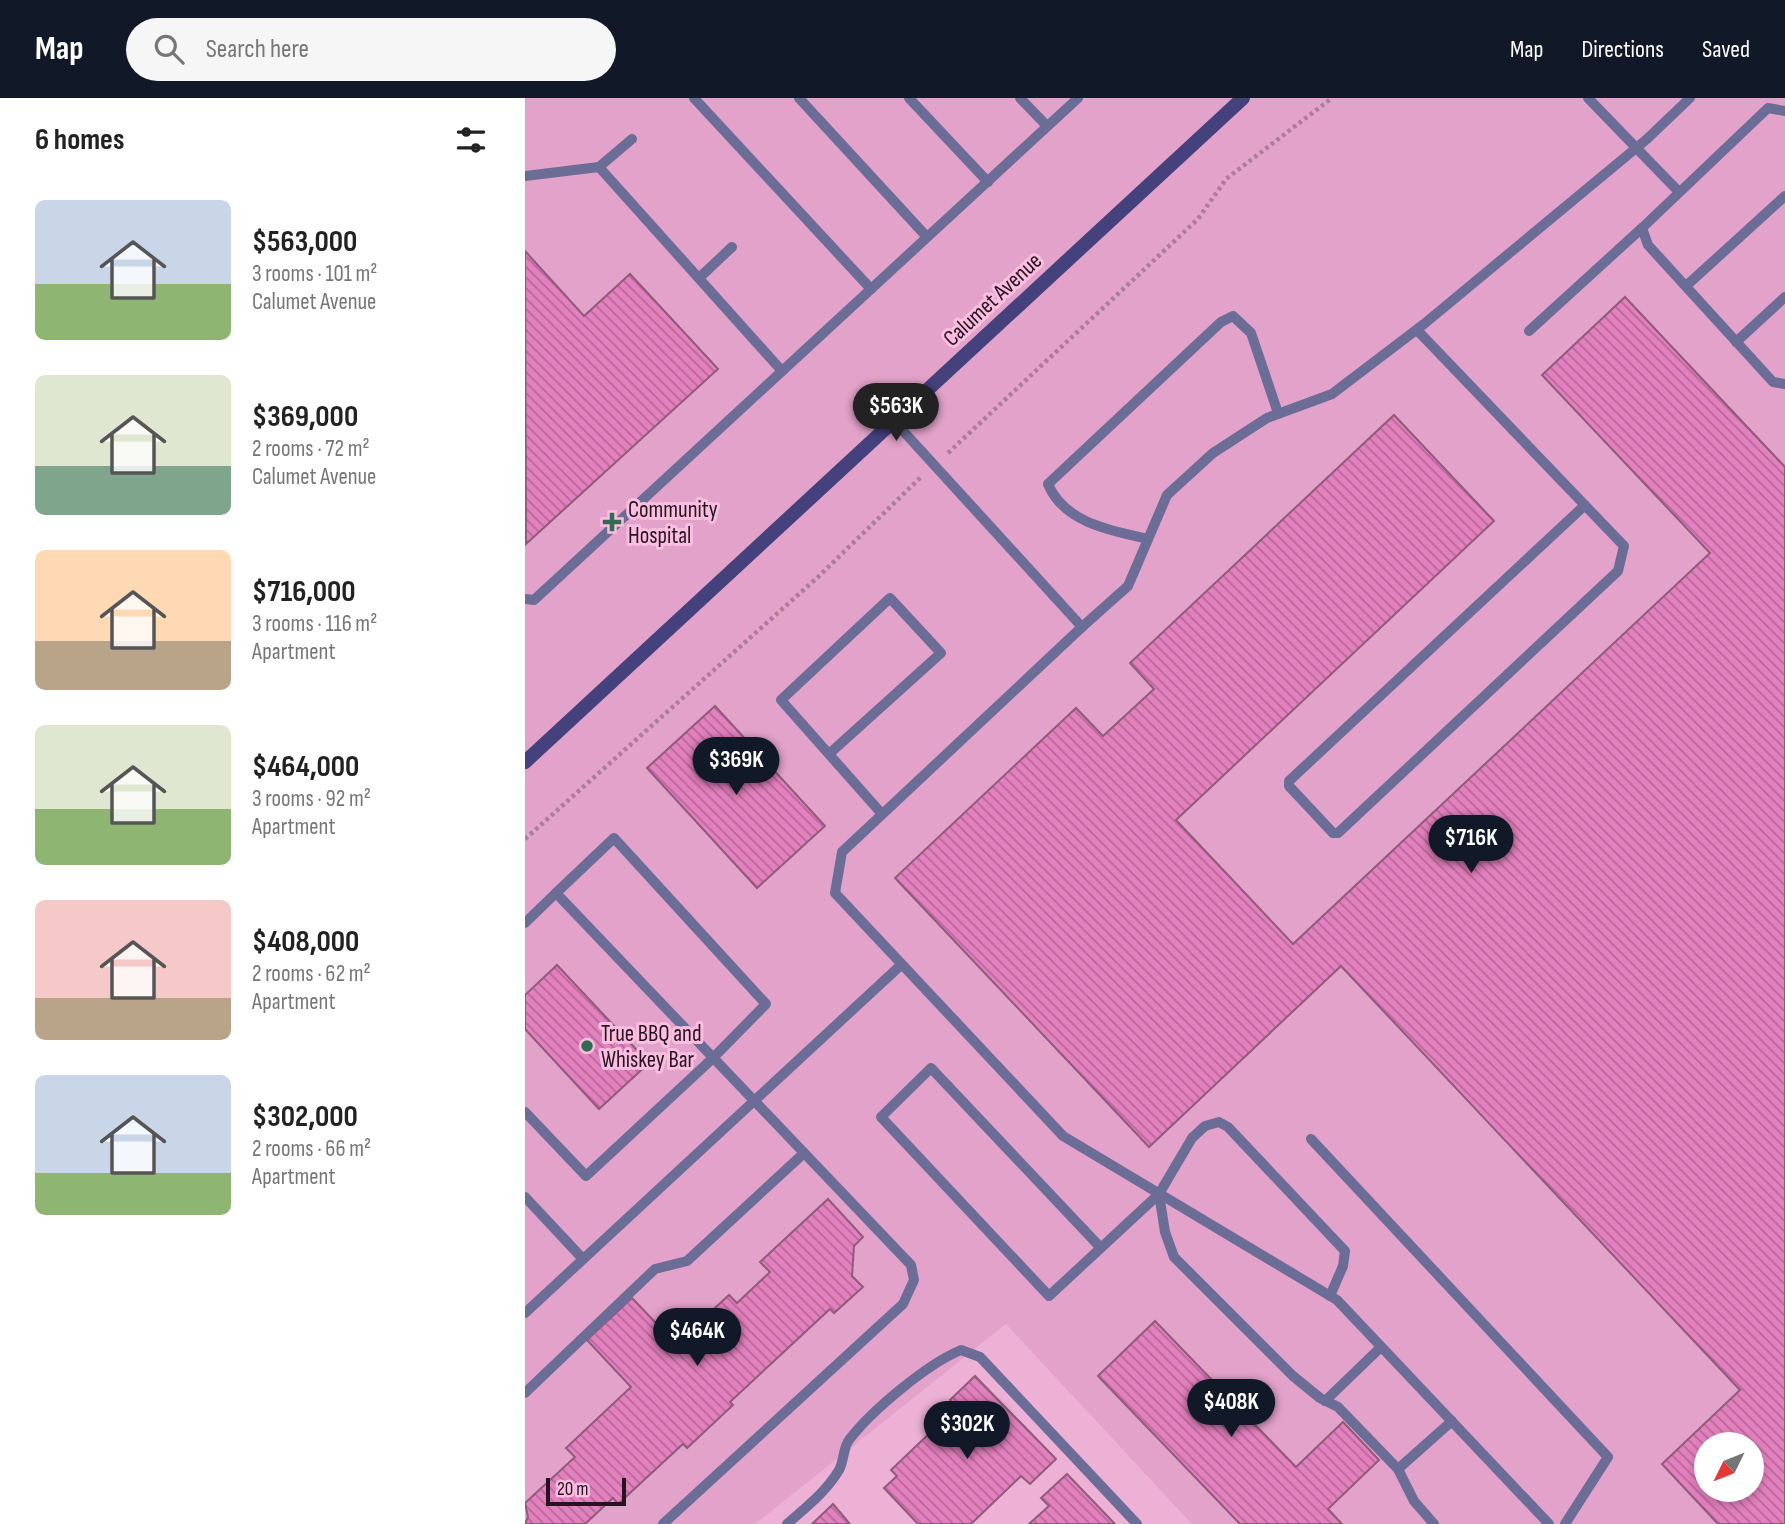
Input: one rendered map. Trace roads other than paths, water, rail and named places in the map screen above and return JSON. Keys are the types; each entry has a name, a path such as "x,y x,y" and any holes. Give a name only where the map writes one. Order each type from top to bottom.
{"main road":[{"name":"Calumet Avenue","path":"525,762 1243,98"}],"lane":[{"path":"695,98 871,289"},
{"path":"799,98 927,237"},
{"path":"909,98 988,181"},
{"path":"1020,98 1047,126"},
{"path":"525,599 534,600 1078,98"},
{"path":"1588,98 1678,191"},
{"path":"1549,1524 1331,1296 1063,1136 835,893 842,852 1128,586 1167,495 1213,453 1278,413 1332,394 1417,330 1637,148 1690,98"},
{"path":"1529,331 1768,108 1785,111"},
{"path":"525,176 600,167 632,139"},
{"path":"600,167 782,371"},
{"path":"1686,286 1785,196"},
{"path":"1641,228 1648,245 1736,342 1773,382 1785,384"},
{"path":"699,278 732,247"},
{"path":"1736,342 1785,298"},
{"path":"1148,539 1104,530 1070,512 1052,495 1048,484 1221,322 1233,316 1251,332 1278,413"},
{"path":"1417,330 1585,505 1624,546 1618,571 1338,833 1333,833 1289,786 1289,781 1585,505"},
{"path":"894,421 1082,627"},
{"path":"828,754 941,653 890,598 781,700 828,754 882,814"},
{"path":"525,923 614,838 766,1004 712,1059 586,1176 525,1112"},
{"path":"556,893 753,1102 912,1265 913,1280 903,1304 663,1524"},
{"path":"525,1313 901,965"},
{"path":"1101,1248 931,1068 881,1117 1049,1296 1101,1248 1159,1194 1192,1138 1205,1126 1219,1122 1228,1127 1345,1251 1343,1266 1331,1296"},
{"path":"1311,1139 1608,1457 1565,1524"},
{"path":"525,1393 655,1269 687,1261 803,1154"},
{"path":"1159,1194 1165,1232 1174,1257 1293,1376 1325,1401 1338,1407 1398,1469 1414,1501 1434,1524"},
{"path":"526,1201 583,1259"},
{"path":"1325,1401 1381,1347"},
{"path":"787,1524 825,1490 840,1468 847,1443 863,1424 938,1360 961,1350 980,1357 1137,1524"},
{"path":"1398,1469 1451,1421"}],"place":[{"name":"Community Hospital","path":"612,522"},
{"name":"True BBQ and Whiskey Bar","path":"587,1046"}]}
